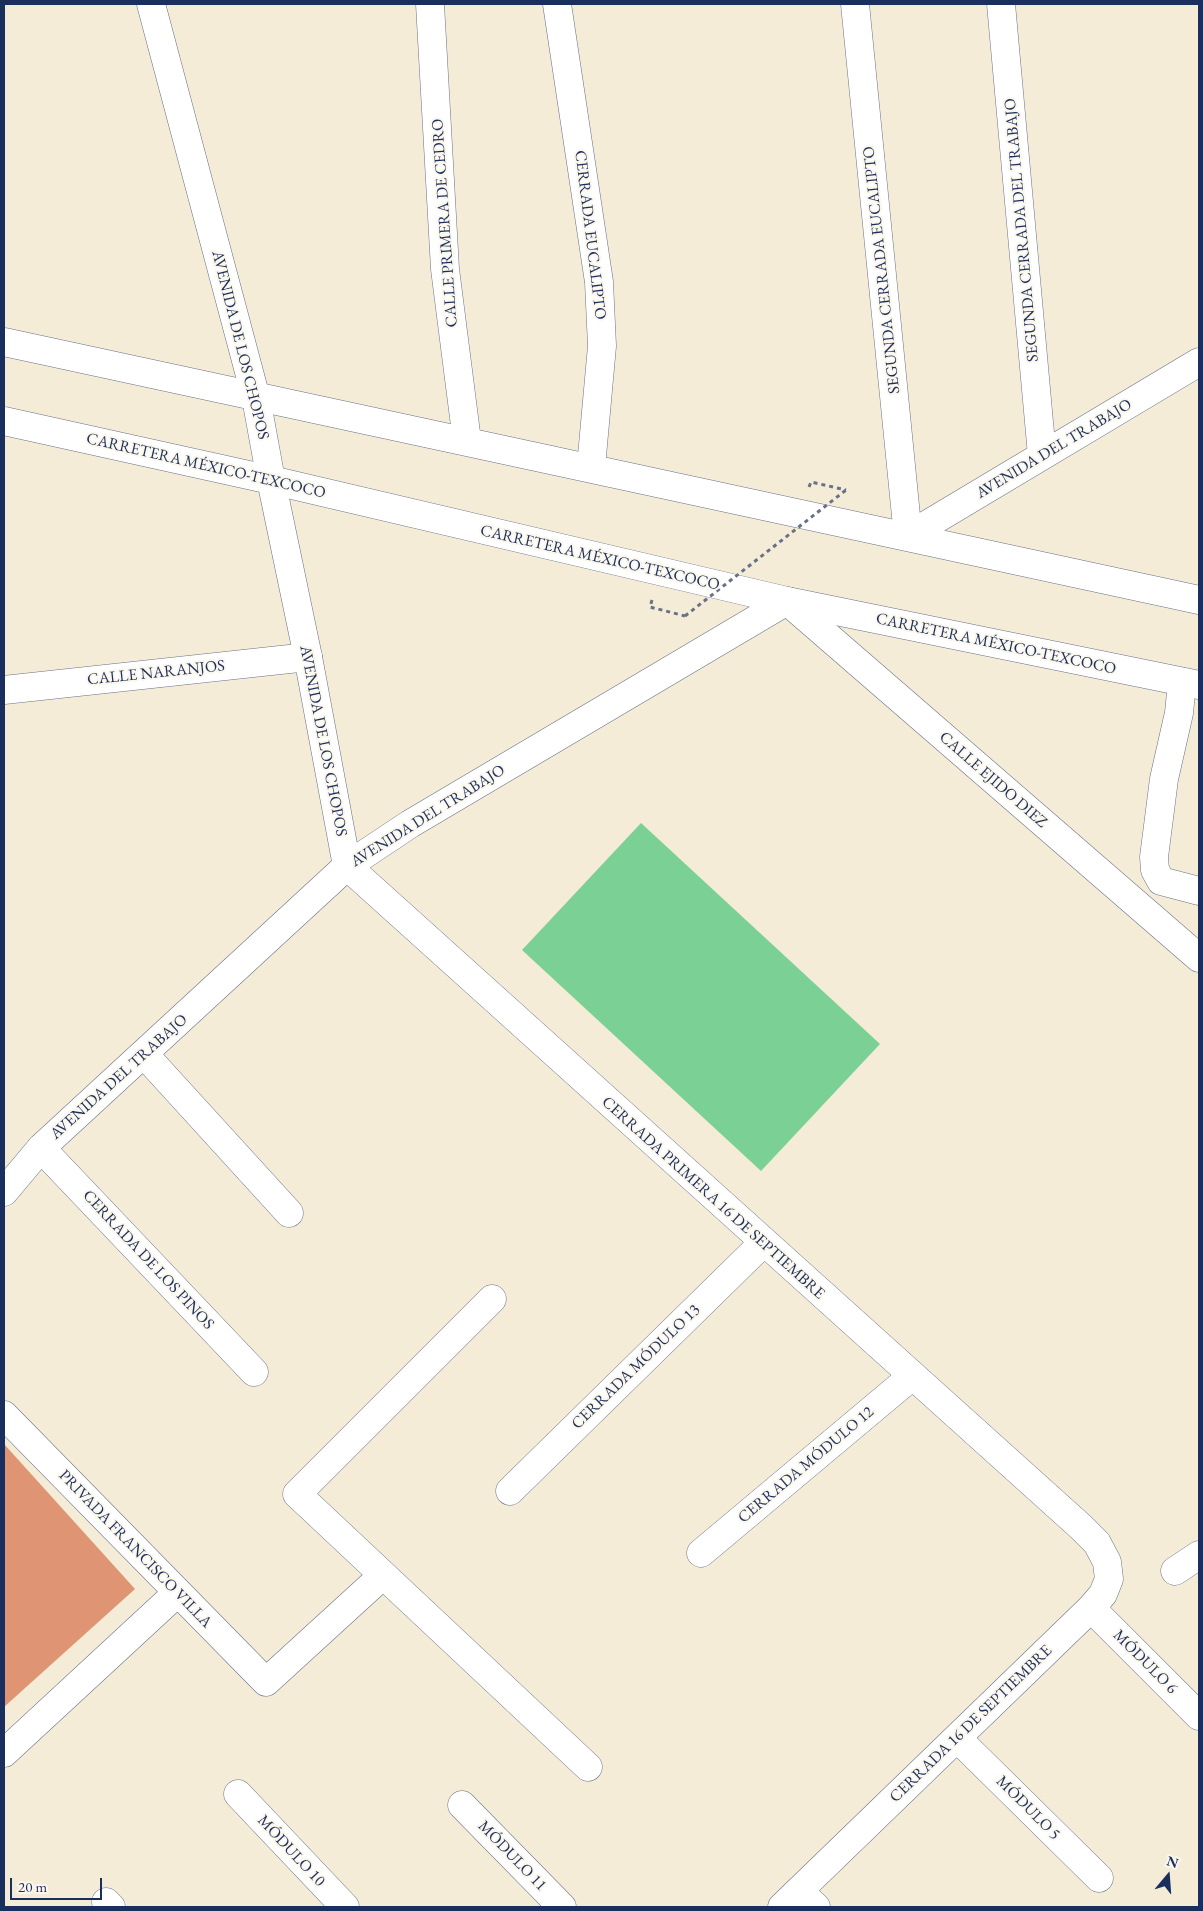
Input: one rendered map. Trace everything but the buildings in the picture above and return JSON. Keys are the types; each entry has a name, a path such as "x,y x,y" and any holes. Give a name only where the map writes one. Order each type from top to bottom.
{"main road":[{"name":"AVENIDA DE LOS CHOPOS","path":"151,4 256,398 308,657 347,866"},
{"name":"CALLE PRIMERA DE CEDRO","path":"430,4 445,269 467,441"},
{"name":"CERRADA EUCALIPTO","path":"557,4 598,282 602,346 591,468"},
{"name":"SEGUNDA CERRADA EUCALIPTO","path":"855,4 908,536"},
{"name":"SEGUNDA CERRADA DEL TRABAJO","path":"1001,4 1042,456"},
{"path":"4,342 256,398 467,441 1199,600"},
{"name":"AVENIDA DEL TRABAJO","path":"908,536 1199,362"},
{"name":"CARRETERA MÉXICO-TEXCOCO","path":"4,421 271,480 787,601 1190,684"},
{"name":"AVENIDA DEL TRABAJO","path":"4,1192 41,1148 347,866 410,824 787,601"},
{"name":"CALLE EJIDO DIEZ","path":"787,601 1199,958"},
{"name":"CALLE NARANJOS","path":"4,690 308,657"},
{"path":"1190,684 1179,713 1164,779 1154,858 1155,870 1161,881 1199,891"},
{"name":"CERRADA PRIMERA 16 DE SEPTIEMBRE","path":"347,866 911,1377 1080,1527"},
{"path":"144,1054 289,1212"},
{"name":"CERRADA DE LOS PINOS","path":"41,1148 254,1372"},
{"name":"CERRADA MÓDULO 13","path":"510,1491 763,1243"},
{"path":"492,1299 297,1494 382,1576 588,1767"},
{"name":"CERRADA MÓDULO 12","path":"701,1553 911,1377"},
{"name":"PRIVADA FRANCISCO VILLA","path":"4,1415 266,1682 382,1576"},
{"name":"CERRADA 16 DE SEPTIEMBRE","path":"799,1902 957,1738 1091,1608 1103,1594 1109,1579 1107,1562 1097,1543 1080,1527"},
{"path":"1175,1571 1199,1555"},
{"path":"4,1753 177,1593"},
{"name":"MÓDULO 6","path":"1091,1608 1199,1716"},
{"name":"MÓDULO 5","path":"957,1738 1099,1878"},
{"name":"MÓDULO 10","path":"238,1794 344,1907"},
{"name":"MÓDULO 11","path":"462,1805 562,1907"}],"path":[{"path":"650,607 685,616 846,490 811,482"}],"green space":[{"path":"641,823 880,1044 761,1171 522,950"}]}
